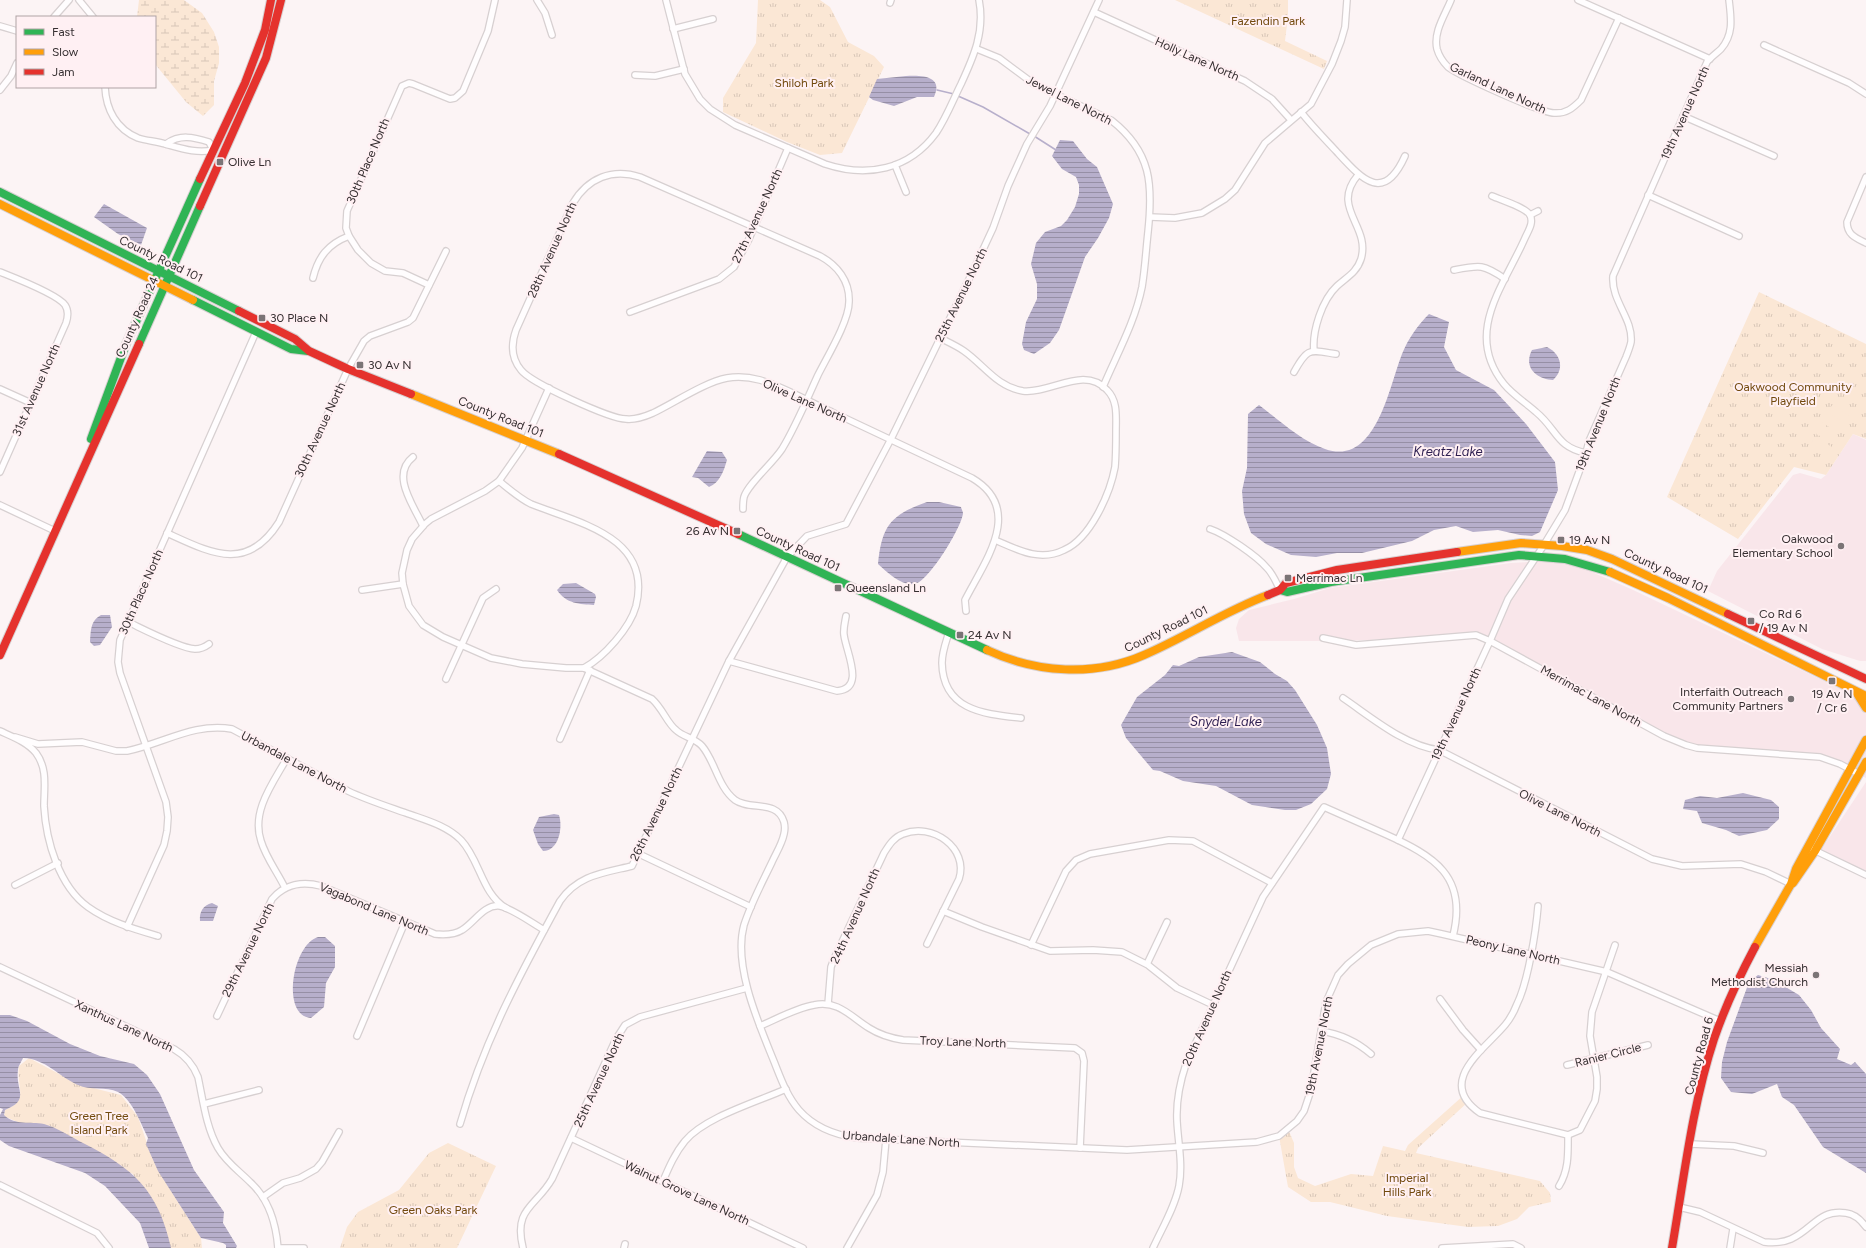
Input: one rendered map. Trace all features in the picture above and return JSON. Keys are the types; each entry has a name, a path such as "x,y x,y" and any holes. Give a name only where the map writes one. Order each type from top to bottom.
{"main road":[{"name":"County Road 24","path":"55,531 126,344 213,150 245,83 265,30 271,0"},
{"name":"County Road 24","path":"0,655 266,58 272,40 281,0"},
{"name":"County Road 101","path":"0,192 295,339 309,351 348,369 526,439 787,557 999,656 1019,663 1052,670 1091,670 1126,662 1144,655 1248,603 1280,590 1286,584 1337,570 1521,543 1544,544 1587,550 1612,559 1864,678"},
{"name":"County Road 101","path":"0,204 291,349 309,351"},
{"name":"County Road 101","path":"1280,590 1287,592 1338,581 1512,556 1537,555 1585,562 1620,575 1866,696"},
{"path":"1856,691 1866,708"},
{"name":"County Road 6","path":"1812,849 1850,769 1866,740"},
{"name":"County Road 6","path":"1672,1248 1707,1062 1720,1021 1731,994 1791,884 1796,870 1812,849 1866,762"}],"street":[{"path":"55,16 69,0"},
{"path":"79,0 92,16"},
{"name":"30th Place North","path":"349,236 346,219 349,203 399,89 409,83 445,98 455,98 463,91 488,30 495,0"},
{"path":"537,0 545,13 552,35"},
{"path":"666,0 684,69 692,87 710,109 735,125 825,164 852,171 880,170 895,165 917,152 936,132 977,49 981,22 979,0"},
{"name":"25th Avenue North","path":"787,557 807,536 846,524 891,439 940,338 993,228 1011,179 1027,144 1056,94 1099,0"},
{"path":"1103,386 1136,308 1145,266 1150,217 1176,218 1202,213 1225,199 1243,179 1256,155 1265,143 1310,104 1332,64 1346,27 1347,0"},
{"name":"Garland Lane North","path":"1452,0 1439,28 1436,41 1437,48 1443,61 1448,67 1541,110 1556,114 1570,110 1581,100 1619,18"},
{"path":"1578,0 1710,60"},
{"name":"19th Avenue North","path":"1398,840 1508,599 1565,510 1589,441 1631,342 1629,327 1613,291 1613,276 1683,116 1710,60 1725,44 1729,37 1732,24 1729,0"},
{"name":"Holly Lane North","path":"1094,12 1246,81 1272,99 1291,120"},
{"path":"673,29 713,19"},
{"path":"0,26 16,31"},
{"path":"1764,45 1849,84 1866,94"},
{"name":"Jewel Lane North","path":"977,49 999,58 1029,80 1111,120 1122,129 1131,139 1146,163 1151,190 1150,217"},
{"path":"0,90 11,76 16,65"},
{"path":"635,75 655,76 684,69"},
{"path":"105,88 107,104 117,123 138,138 166,144 175,148 206,152 213,150"},
{"path":"1301,112 1358,175 1367,181 1374,182 1389,179 1399,169 1405,156"},
{"path":"1683,116 1774,156"},
{"path":"166,144 174,138 191,138 209,142 213,150 224,155"},
{"name":"27th Avenue North","path":"630,312 710,283 728,274 740,259 788,148"},
{"path":"895,165 906,192"},
{"name":"28th Avenue North","path":"516,330 573,203 586,185 601,177 618,173 640,177 754,227"},
{"path":"1314,351 1315,328 1327,299 1337,286 1357,268 1361,258 1362,239 1348,206 1350,188 1358,175"},
{"path":"1866,177 1849,217 1847,228 1853,237 1866,243"},
{"path":"1648,195 1739,236"},
{"path":"1492,196 1523,209 1530,215 1531,221 1530,227 1518,254 1493,302 1486,331 1488,354 1492,365 1505,385 1542,416 1565,445 1586,453"},
{"path":"1530,215 1538,212"},
{"path":"743,509 744,496 782,449 848,313 849,303 846,284 836,267 828,260 754,227"},
{"path":"313,278 320,258 326,250 334,243 349,236 358,250 377,268 403,273 429,285"},
{"name":"30th Avenue North","path":"167,533 203,549 224,554 235,554 246,551 265,540 279,522 348,369 364,341 370,336 402,325 413,318 446,251"},
{"path":"1454,270 1472,266 1485,267 1505,279"},
{"name":"31st Avenue North","path":"0,272 59,299 66,307 68,313 66,323 0,472"},
{"name":"Olive Lane North","path":"516,330 512,347 517,364 528,378 608,415 626,419 644,417 716,381 727,378 750,378 762,381 806,400 972,478 989,490 999,514 998,530 995,540"},
{"name":"30th Place North","path":"127,927 159,859 167,831 166,802 120,673 118,662 120,640 256,332"},
{"path":"940,338 963,350 993,377 1013,388 1024,391 1036,391 1082,380 1097,382 1110,393 1115,406 1115,467 1111,482 1088,531 1081,539 1064,551 1044,555 1024,553 995,540 965,600 966,611"},
{"path":"1294,372 1303,357 1314,351 1336,354"},
{"path":"549,388 522,448 499,481 494,486 432,519 423,526 407,550 402,572 402,584 409,606 423,625 432,632 491,658 506,662 587,669 652,699 659,706 675,729 692,739"},
{"path":"0,389 31,403"},
{"path":"413,458 406,463 404,470 404,487 423,526"},
{"path":"499,481 525,500 576,519 596,529 622,547 634,562 637,572 638,596 630,619 599,658 587,669 560,739"},
{"path":"0,505 55,531"},
{"path":"1210,529 1222,533 1267,567 1273,575 1280,590"},
{"name":"26th Avenue North","path":"460,1124 478,1068 507,999 560,901 572,887 588,877 632,866 730,661 787,557"},
{"path":"362,590 402,584"},
{"path":"446,679 483,598 496,588"},
{"path":"730,661 837,691 842,690 850,685 853,675 844,634 846,616"},
{"path":"128,622 184,646 195,649 203,648 209,644"},
{"path":"949,632 943,652 943,673 946,683 958,700 976,712 1021,718"},
{"name":"Merrimac Lane North","path":"1323,638 1356,645 1476,635 1490,641 1664,736 1686,745 1703,748 1820,757 1859,774"},
{"name":"Olive Lane North","path":"1343,698 1412,742 1430,749 1439,750 1652,859 1667,864 1682,866 1741,864 1766,872 1791,884"},
{"name":"Urbandale Lane North","path":"15,737 38,744 82,742 127,751 147,746 195,729 220,727 244,734 367,800 433,823 453,833 469,850 494,898 506,908"},
{"path":"0,731 15,737 26,744 36,754 44,771 46,823 49,839 58,863 69,885 81,902 127,927 158,936"},
{"name":"Urbandale Lane North","path":"692,739 702,746 731,797 742,804 767,806 779,814 783,820 785,828 782,842 751,907 742,936 743,954 747,988 760,1026 786,1089 799,1110 808,1119 831,1132 851,1137 1144,1150 1179,1147"},
{"path":"285,888 261,841 258,819 265,798 288,758"},
{"name":"Peony Lane North","path":"1324,807 1398,840 1427,855 1437,863 1451,882 1457,906 1453,936 1607,972 1720,1021"},
{"name":"20th Avenue North","path":"1153,1248 1175,1199 1180,1170 1177,1112 1181,1080 1192,1048 1263,897 1324,807"},
{"name":"24th Avenue North","path":"828,1004 831,968 834,959 884,853 894,839 910,832 919,831 936,835 952,845 960,857 962,871 927,944"},
{"path":"1032,945 1066,871 1076,860 1090,854 1169,840 1193,841 1272,883"},
{"path":"1812,849 1866,875"},
{"path":"638,853 751,907"},
{"path":"15,885 58,863"},
{"name":"Vagabond Lane North","path":"285,888 303,883 313,883 426,932 444,935 461,931 490,908 496,906 506,908"},
{"name":"29th Avenue North","path":"217,1016 268,907 278,893 285,888"},
{"path":"1538,906 1522,992 1513,1014 1506,1024 1468,1064 1464,1071 1462,1087 1464,1095 1473,1108 1487,1116 1568,1135 1580,1130 1595,1101 1597,1089 1597,1077 1590,1036 1592,1012 1615,945"},
{"path":"506,908 544,930"},
{"path":"943,911 1032,945 1054,951 1115,951 1136,958 1147,964 1177,988 1213,1005"},
{"path":"357,1036 405,922"},
{"path":"1147,964 1167,922"},
{"name":"19th Avenue North","path":"1179,1147 1257,1142 1279,1136 1297,1121 1308,1101 1326,1002 1335,981 1348,964 1359,954 1377,942 1398,934 1428,931 1453,936"},
{"name":"Xanthus Lane North","path":"0,967 182,1054 195,1068 209,1126 218,1149 263,1197"},
{"name":"25th Avenue North","path":"523,1248 520,1230 525,1212 548,1186 616,1039 625,1025 640,1017 747,988"},
{"path":"1440,1000 1463,1030 1481,1050"},
{"name":"Troy Lane North","path":"760,1026 806,1007 828,1004 840,1007 867,1027 890,1038 903,1040 1038,1045 1075,1048 1084,1056 1080,1148"},
{"path":"1321,1031 1340,1035 1352,1040 1371,1054"},
{"name":"Ranier Circle","path":"1567,1065 1648,1045"},
{"path":"663,1181 678,1149 694,1132 714,1120 786,1089"},
{"path":"204,1104 259,1090"},
{"path":"304,1248 278,1248 274,1221 263,1197 279,1185 300,1178 316,1169 322,1162 339,1132"},
{"path":"1559,1186 1564,1178 1567,1166 1568,1135"},
{"name":"Walnut Grove Lane North","path":"571,1138 803,1248"},
{"path":"847,1248 879,1189 883,1172 886,1139"},
{"path":"1691,1144 1734,1146 1764,1153"},
{"path":"0,1185 97,1233 109,1248"},
{"path":"1680,1207 1700,1212 1756,1239 1774,1243 1791,1239 1824,1215 1832,1213 1850,1214 1857,1218 1866,1227"},
{"path":"1730,1248 1733,1228"},
{"path":"1442,1248 1513,1244 1521,1248"}],"shaded area":[{"path":"1853,434 1866,440 1866,661 1860,661 1822,649 1708,591 1717,571 1793,475 1800,473 1821,479 1826,475"},
{"path":"1552,561 1571,563 1631,589 1866,701 1866,778 1847,767 1811,759 1740,755 1696,749 1675,742 1508,650 1475,637 1332,641 1239,641 1236,628 1239,619 1249,610 1330,588 1511,563"},
{"path":"1866,782 1866,873 1819,853"}],"green space":[{"path":"139,0 184,0 202,13 214,32 219,47 219,63 214,81 214,105 203,116 186,102 156,65 156,16 137,16"},
{"name":"Shiloh Park","path":"758,0 820,0 830,7 848,42 874,56 884,67 842,153 820,155 787,142 723,112 723,98 756,43"},
{"name":"Fazendin Park","path":"1175,0 1288,0 1285,41 1327,61 1324,69"},
{"name":"Oakwood Community Playfield","path":"1759,292 1866,344 1866,439 1853,434 1826,475 1794,467 1738,539 1667,497"},
{"path":"1832,405 1849,415 1845,422 1828,413"},
{"path":"1826,416 1844,425 1840,433 1822,423"},
{"path":"1820,427 1838,436 1834,443 1816,434"},
{"path":"1815,437 1832,447 1828,454 1810,445"},
{"name":"Green Tree Island Park","path":"29,1058 65,1077 97,1089 121,1095 138,1117 150,1152 166,1183 201,1238 202,1248 164,1248 133,1174 4,1116 5,1110 13,1106 20,1097 19,1066"},
{"name":"Imperial Hills Park","path":"1464,1095 1468,1102 1418,1148 1416,1153 1540,1181 1550,1193 1551,1202 1529,1207 1517,1219 1498,1226 1468,1227 1387,1216 1330,1202 1311,1202 1288,1187 1279,1136 1288,1129 1294,1143 1294,1167 1298,1178 1315,1186 1351,1174 1373,1176 1383,1146 1405,1151 1408,1145"},
{"name":"Green Oaks Park","path":"448,1143 496,1166 457,1248 340,1248 347,1227 358,1212 399,1190 429,1153"}],"water":[{"path":"906,76 925,77 934,81 936,90 934,97 917,97 894,106 873,100 869,97 877,79"},
{"path":"1060,140 1073,141 1087,159 1097,167 1113,204 1109,218 1085,257 1059,330 1050,343 1034,354 1024,350 1022,344 1026,322 1037,299 1037,284 1031,264 1036,243 1045,232 1061,226 1067,220 1075,207 1079,194 1079,185 1076,177 1062,169 1052,156"},
{"path":"104,204 147,228 141,245 118,234 94,217"},
{"name":"Kreatz Lake","path":"1429,314 1449,322 1444,347 1456,370 1494,390 1526,424 1555,462 1558,490 1540,532 1532,536 1498,530 1473,532 1456,526 1434,530 1412,541 1362,553 1337,553 1316,557 1291,555 1266,544 1251,533 1244,514 1242,491 1247,468 1248,414 1259,405 1290,430 1307,441 1325,449 1342,451 1357,446 1368,436 1378,421 1404,348 1413,333"},
{"path":"1547,347 1556,354 1560,362 1559,371 1553,380 1537,375 1530,367 1529,362 1532,350"},
{"path":"707,451 722,452 727,460 719,479 709,487 698,478 692,477"},
{"path":"927,502 939,502 961,507 963,513 951,541 928,574 921,581 915,584 905,583 895,578 878,564 882,540 890,524 896,517"},
{"path":"576,583 595,594 596,597 594,605 579,604 569,601 557,590 563,584"},
{"path":"101,615 110,615 112,627 100,645 94,646 90,642 91,630 97,617"},
{"name":"Snyder Lake","path":"1232,652 1260,662 1287,681 1295,690 1317,725 1327,748 1331,774 1327,789 1311,804 1296,810 1285,810 1252,805 1216,786 1183,781 1160,771 1153,770 1126,738 1121,725 1137,697 1165,675 1173,665 1179,666 1199,657"},
{"path":"1743,793 1771,800 1779,807 1779,819 1767,830 1739,836 1726,830 1702,823 1697,811 1683,809 1685,800 1700,796 1717,798"},
{"path":"554,814 559,815 560,832 553,847 543,851 538,844 533,830 539,817"},
{"path":"212,903 218,906 213,921 200,921 202,909 206,905"},
{"path":"318,937 325,937 335,946 335,967 326,983 324,1007 311,1018 302,1014 296,1006 293,994 294,980 296,966 302,953 309,943"},
{"path":"1758,975 1774,980 1799,995 1811,1010 1821,1028 1840,1049 1837,1059 1851,1065 1855,1062 1866,1074 1866,1173 1823,1147 1794,1105 1782,1097 1777,1084 1752,1094 1731,1092 1721,1078 1722,1062 1727,1042 1749,982"},
{"path":"0,1015 10,1015 27,1021 70,1044 100,1056 134,1064 147,1075 160,1094 194,1170 224,1212 223,1223 237,1246 236,1248 226,1248 226,1245 223,1243 201,1238 158,1171 146,1144 148,1138 136,1112 128,1100 118,1092 108,1089 83,1087 38,1061 23,1058 18,1070 20,1098 13,1106 5,1110 4,1115 13,1121 39,1123 54,1128 101,1153 130,1172 151,1196 166,1228 171,1248 149,1248 140,1223 105,1186 85,1173 9,1146 0,1140 0,1115 3,1109 0,1108"}],"waterway":[{"path":"937,90 954,94"},
{"path":"958,96 983,107 1030,134"},
{"path":"1034,136 1056,150"}],"traffic: fast":[{"path":"91,439 126,344 200,179"},
{"path":"0,192 239,311"},
{"path":"139,344 200,206"},
{"path":"193,300 291,349 308,351"},
{"path":"738,534 987,650"},
{"path":"1280,590 1287,592 1331,582 1519,555 1565,559 1610,572"}],"traffic: slow":[{"path":"0,204 193,300"},
{"path":"411,394 559,454"},
{"path":"1457,552 1521,543 1562,546 1587,550 1612,559 1728,614"},
{"path":"1610,572 1668,598 1866,696"},
{"path":"987,650 1025,664 1045,667 1065,669 1105,667 1144,655 1252,601 1268,595"},
{"path":"1856,692 1866,708"},
{"path":"1755,947 1791,884 1796,869 1866,740"},
{"path":"1793,883 1815,851 1866,762"}],"traffic: jam":[{"path":"200,179 245,83 265,30 271,0"},
{"path":"200,206 266,58 281,0"},
{"path":"239,311 295,339 309,351 348,369 411,394"},
{"path":"0,655 139,344"},
{"path":"559,454 738,534"},
{"path":"1268,595 1280,590 1286,583 1337,570 1457,552"},
{"path":"1728,614 1866,679"},
{"path":"1672,1248 1689,1142 1706,1064 1718,1027 1755,947"}],"place":[{"name":"Olive Ln","path":"220,162"},
{"name":"30 Place N","path":"262,318"},
{"name":"30 Av N","path":"360,365"},
{"name":"26 Av N","path":"737,531"},
{"name":"19 Av N","path":"1561,540"},
{"name":"Oakwood Elementary School","path":"1841,546"},
{"name":"Merrimac Ln","path":"1288,578"},
{"name":"Queensland Ln","path":"838,588"},
{"name":"Co Rd 6 / 19 Av N","path":"1751,621"},
{"name":"24 Av N","path":"960,635"},
{"name":"19 Av N / Cr 6","path":"1832,681"},
{"name":"Interfaith Outreach Community Partners","path":"1791,699"},
{"name":"Messiah Methodist Church","path":"1816,975"}]}
